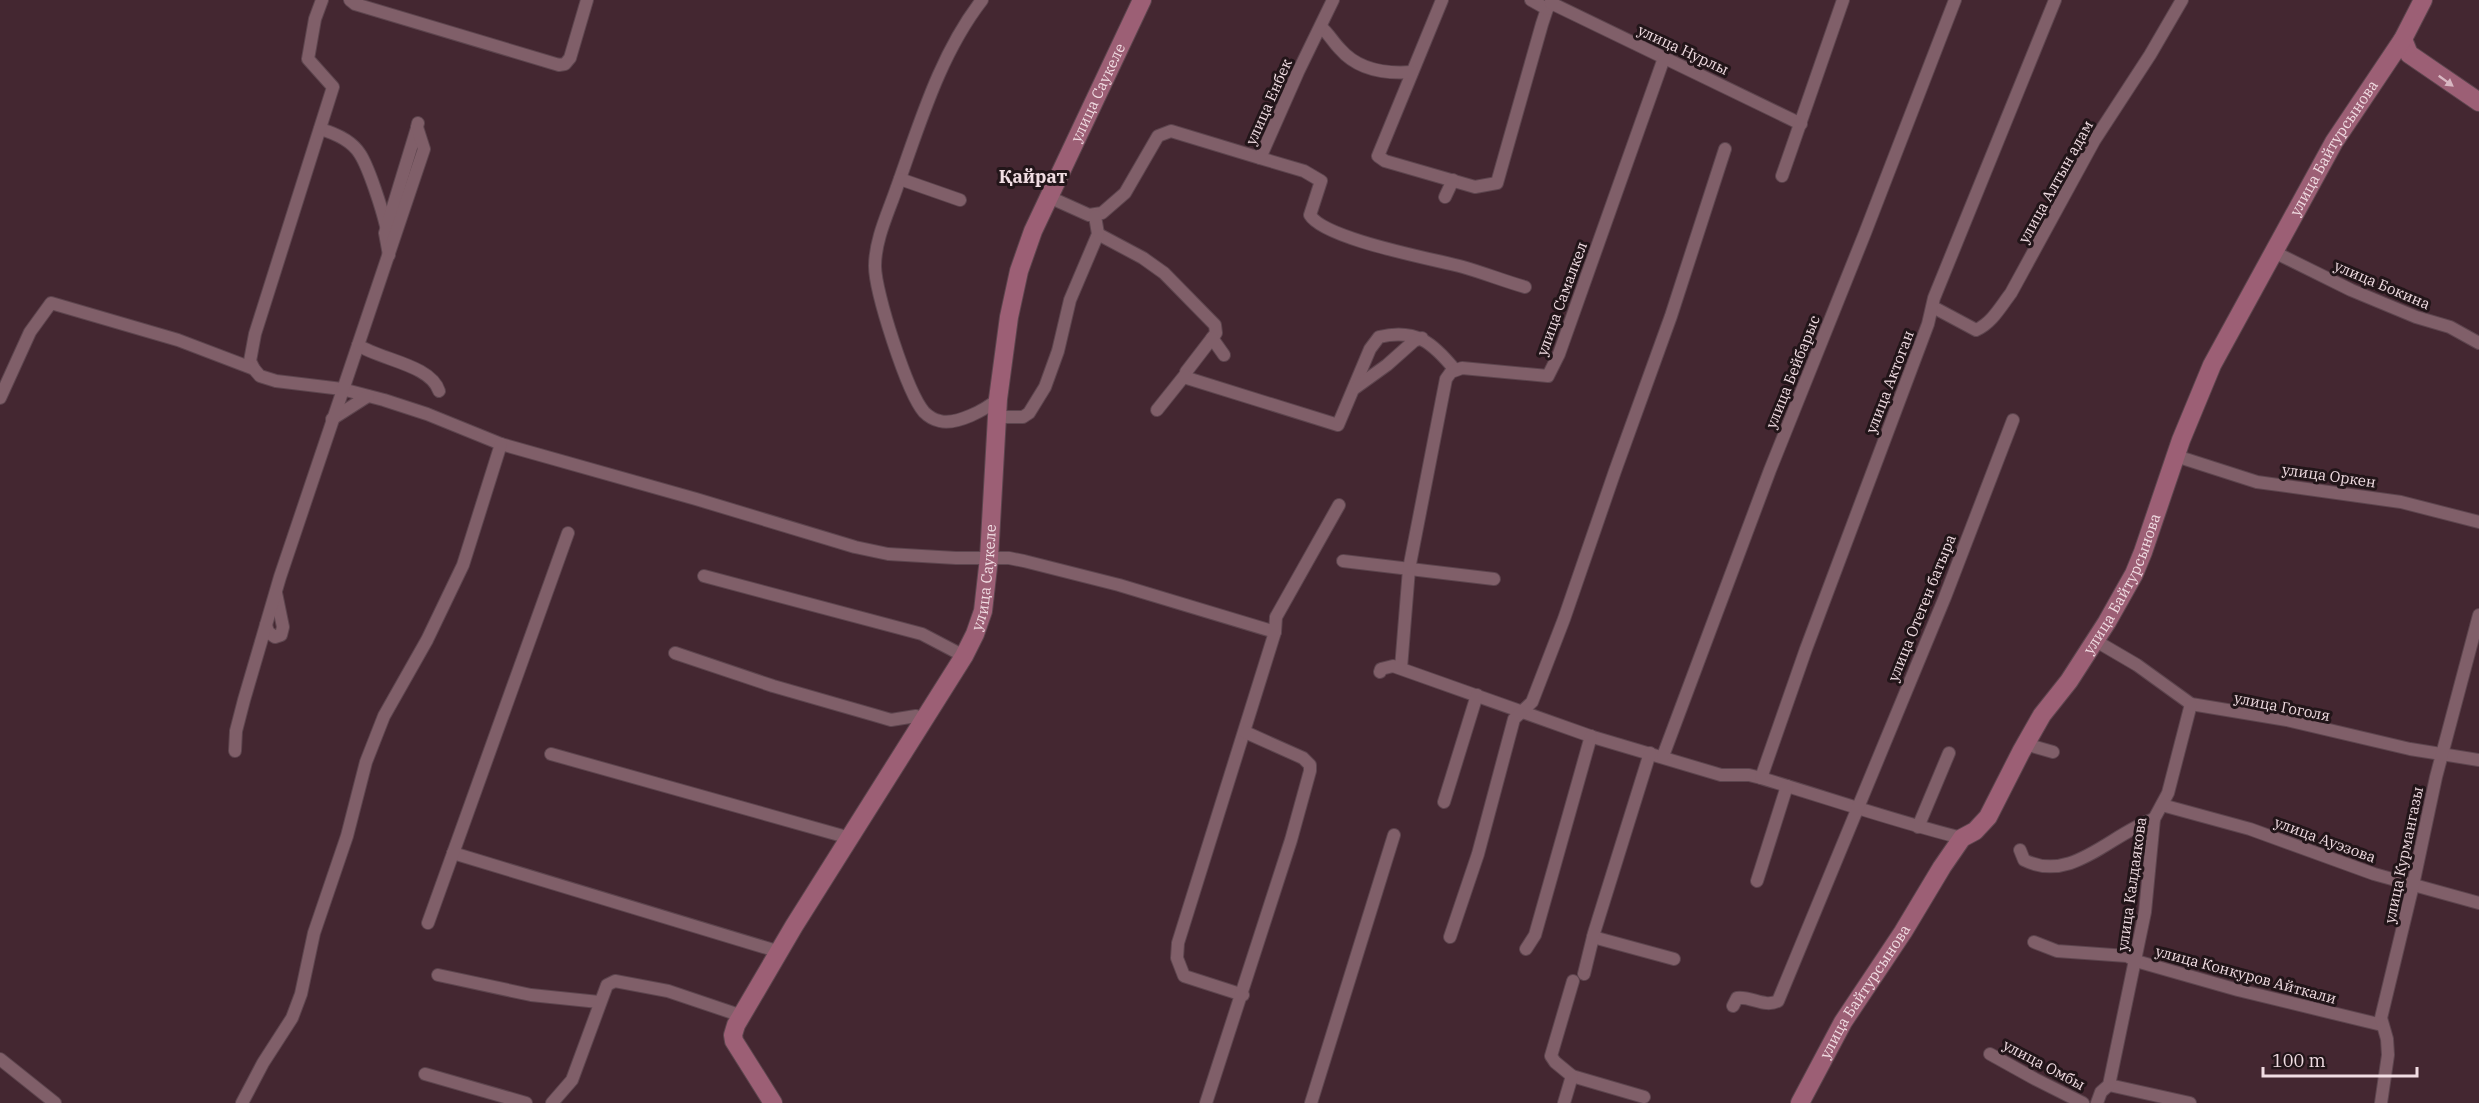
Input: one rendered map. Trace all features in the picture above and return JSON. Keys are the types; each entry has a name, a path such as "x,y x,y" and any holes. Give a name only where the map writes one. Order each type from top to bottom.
{"street":[{"path":"322,0 315,19 308,58 333,87 255,333 250,361 260,376 276,381 342,389 368,396 427,414 501,444 612,474 855,547 888,554 1024,561 1119,585 1275,632"},
{"path":"350,0 355,4 559,65 566,64 570,58 587,0"},
{"path":"982,0 952,48 931,93 881,234 875,266 886,316 902,366 917,402 926,414 938,421 950,422 986,407 998,408 1023,417 1029,413 1045,387 1058,351 1070,300 1098,234 1095,216 1049,197"},
{"name":"улица Саукеле","path":"773,1103 734,1041 733,1035 780,952 975,634 983,610 989,558 998,408 1009,317 1019,271 1033,231 1142,0"},
{"name":"улица Енбек","path":"1095,216 1109,209 1125,193 1158,136 1164,133 1171,131 1260,158 1298,72 1334,0"},
{"path":"1442,0 1378,156 1385,161 1476,186 1497,183 1550,4"},
{"name":"улица Нурлы","path":"1531,0 1550,4 1801,124"},
{"path":"1782,176 1843,0"},
{"name":"улица Бейбарыс","path":"1572,1076 1551,1056 1656,755 1861,244 1955,0"},
{"name":"улица Актоган","path":"1761,778 1806,649 1933,307 1934,298 2055,0"},
{"name":"улица Алтын адам","path":"1933,307 1976,330 1984,327 1995,315 2011,293 2094,141 2150,55 2182,0"},
{"name":"улица Байтурсынова","path":"1800,1103 1843,1022 1898,941 1962,838 1975,831 1988,817 2042,715 2096,641 2133,574 2212,365 2334,142 2403,39 2423,0"},
{"path":"1321,27 1341,51 1360,65 1395,73 1412,72"},
{"path":"2403,39 2409,54 2479,102"},
{"name":"улица Самалкел","path":"1455,370 1471,368 1548,376 1559,354 1664,58"},
{"path":"2390,59 2415,58"},
{"path":"235,751 236,731 276,592 342,389 389,255 424,149 418,125 386,227 385,241 389,255"},
{"path":"320,129 334,133 360,154 386,227"},
{"path":"1450,937 1478,854 1514,719 1532,702 1537,692 1564,619 1671,316 1725,148"},
{"path":"1260,158 1304,171 1321,181 1310,215 1324,226 1354,239 1438,263 1468,268 1525,287"},
{"path":"900,179 960,200"},
{"path":"1445,197 1453,180"},
{"path":"1098,234 1143,258 1164,273 1215,325 1217,330 1157,410"},
{"name":"улица Бокина","path":"2274,252 2351,290 2416,317 2450,327 2479,344"},
{"path":"0,398 30,332 51,303 178,340 254,369"},
{"path":"1185,375 1187,378 1338,425 1370,350 1379,337 1394,333 1428,340 1455,370 1446,380 1409,569 1401,668"},
{"path":"1212,338 1216,347 1224,355"},
{"path":"1354,388 1387,365 1414,341 1422,338"},
{"path":"358,345 384,358 431,376 439,391"},
{"path":"332,419 368,396"},
{"name":"улица Отеген батыра","path":"1733,1006 1737,998 1745,997 1771,1004 1778,1001 1945,597 2013,420"},
{"path":"242,1103 263,1063 292,1018 301,994 314,933 347,836 366,762 384,716 427,640 463,565 501,444"},
{"name":"улица Оркен","path":"2176,456 2257,482 2401,502 2479,522"},
{"path":"1243,995 1184,976 1177,958 1178,944 1275,632 1276,617 1339,505"},
{"path":"428,923 568,533"},
{"path":"1343,561 1494,579"},
{"path":"704,576 922,634 963,656"},
{"path":"266,625 268,632 274,637 281,635 283,627 276,592"},
{"name":"улица Курмангазы","path":"2381,1103 2388,1055 2387,1040 2382,1025 2442,754 2479,615"},
{"name":"улица Гоголя","path":"2096,641 2137,665 2191,704 2287,720 2362,740 2479,760"},
{"path":"675,653 774,686 891,720 916,716 922,720"},
{"path":"1380,672 1386,667 1401,668 1591,736 1721,775 1749,775 1761,778 1918,827 1962,838"},
{"path":"1444,802 1477,695"},
{"name":"улица Калдаякова","path":"2097,1103 2101,1092 2109,1085 2136,961 2145,912 2154,819 2168,793 2191,704"},
{"path":"1206,1103 1243,995 1310,771 1310,765 1303,758 1245,732"},
{"path":"1526,949 1535,935 1591,736"},
{"path":"2025,744 2053,752"},
{"path":"1918,827 1949,753"},
{"path":"551,754 850,838"},
{"path":"1757,881 1787,786"},
{"name":"улица Ауэзова","path":"2162,805 2250,829 2340,862 2479,903"},
{"path":"2020,850 2024,860 2033,864 2050,867 2069,865 2139,824 2154,819"},
{"path":"1311,1103 1394,835"},
{"path":"453,853 780,952"},
{"path":"1593,937 1674,960"},
{"name":"улица Конкуров Айткали","path":"2034,942 2057,951 2127,956 2136,961 2238,990 2382,1025"},
{"path":"438,975 531,995 599,1002"},
{"path":"552,1103 573,1080 599,1002 607,985 615,981 668,991 742,1016"},
{"name":"улица Омбы","path":"1990,1054 2084,1103"},
{"path":"0,1059 55,1103"},
{"path":"425,1074 526,1103"},
{"path":"1564,1103 1572,1076 1644,1096"},
{"name":"улица Омбы","path":"2109,1085 2190,1103"}],"district":[{"name":"Қайрат","path":"1033,177"}]}
